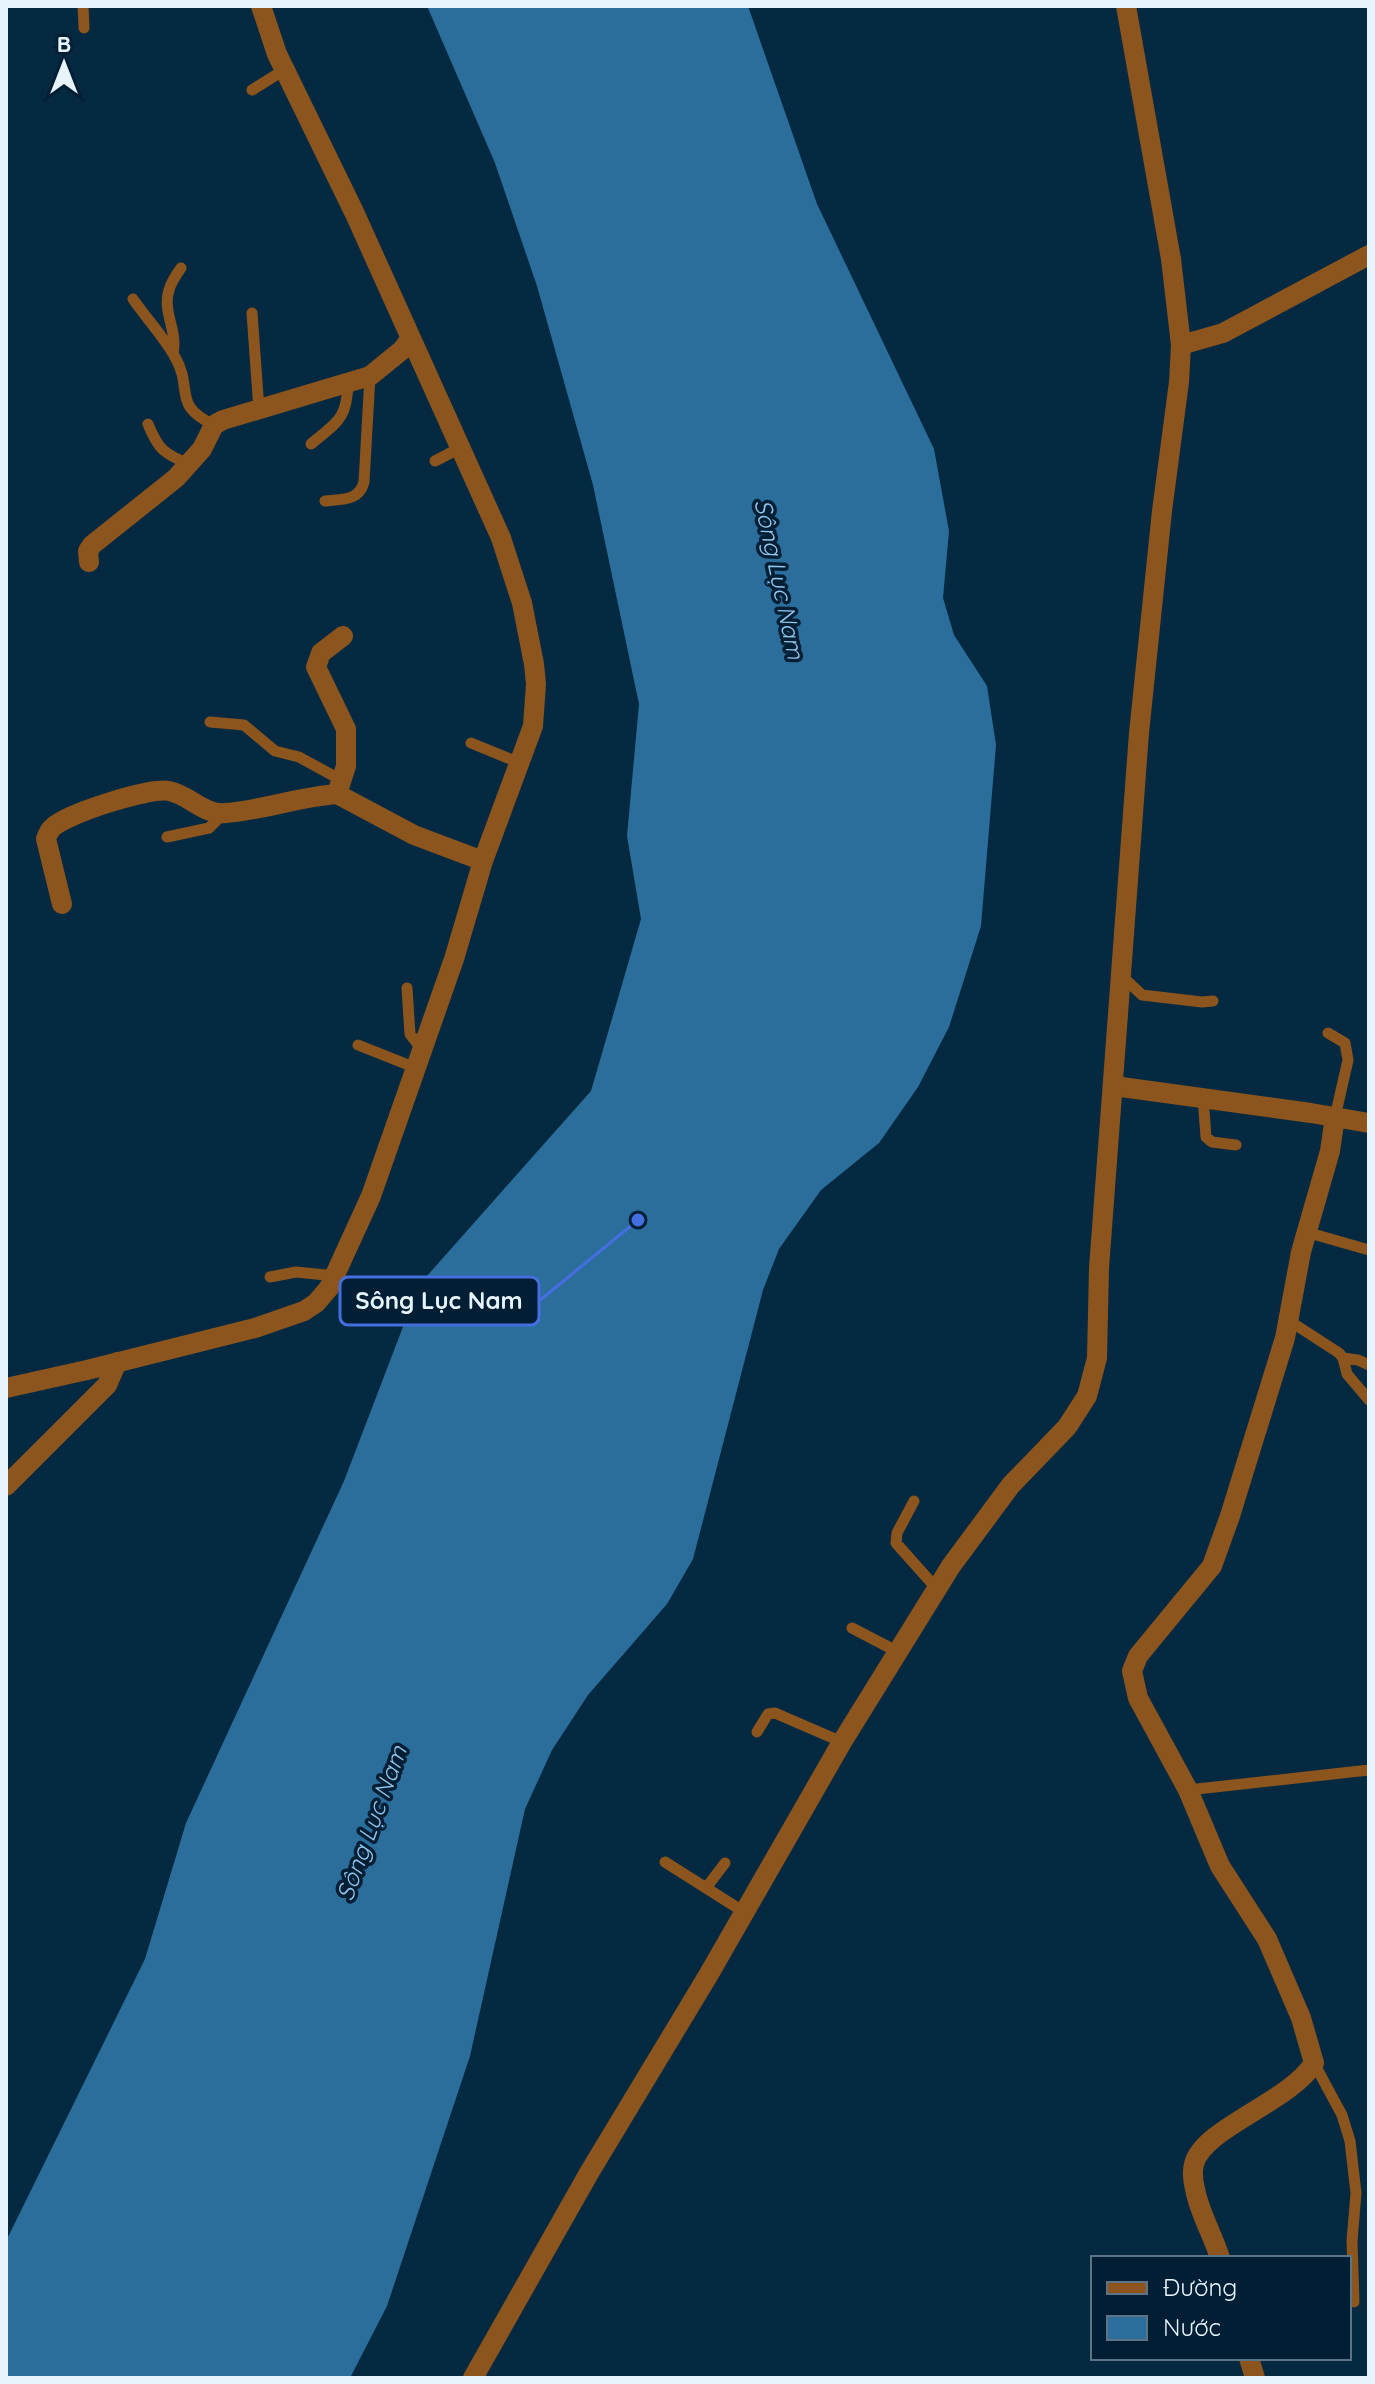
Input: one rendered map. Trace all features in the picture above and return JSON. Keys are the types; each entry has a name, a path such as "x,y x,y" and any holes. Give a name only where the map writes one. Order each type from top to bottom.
{"street":[{"path":"6,1388 255,1328 304,1311 316,1303 336,1276 371,1196 483,861 533,726 536,684 522,603 501,538 355,214 284,70 267,31 261,6"},
{"path":"473,2378 589,2173 842,1742 937,1589 1011,1485 1067,1427 1087,1396 1097,1358 1099,1268 1139,733 1181,345 1171,259 1126,6"},
{"path":"1181,345 1223,333 1369,255"},
{"path":"89,562 88,551 92,545 176,478 202,449 214,425 370,376 402,350 411,338"},
{"path":"339,787 346,766 346,729 316,667 321,653 343,636"},
{"path":"62,904 46,839 51,829 60,822 116,799 163,790 215,812 236,811 339,787 414,835 483,861"},
{"path":"1114,1086 1369,1123"},
{"path":"1219,2256 1195,2191 1194,2164 1210,2140 1283,2095 1302,2079 1314,2063 1301,2018 1272,1950 1220,1866 1188,1790 1138,1698 1133,1682 1133,1664 1212,1566 1254,1441 1288,1320 1306,1232 1330,1151 1335,1117"},
{"path":"6,1486 107,1385 117,1362"}],"lane":[{"path":"83,6 84,28"},
{"path":"252,90 284,70"},
{"path":"173,353 175,339 167,300 169,287 181,268"},
{"path":"133,299 173,353 182,373 189,408 194,415 214,425"},
{"path":"252,313 259,410"},
{"path":"325,501 355,497 361,493 370,376"},
{"path":"311,444 340,420 346,411 348,383"},
{"path":"148,424 155,442 169,456 189,464"},
{"path":"435,461 460,448"},
{"path":"210,722 244,725 275,751 299,757 339,787"},
{"path":"471,743 520,763"},
{"path":"167,837 209,828 217,820 215,812"},
{"path":"1121,976 1142,995 1213,1001"},
{"path":"407,988 410,1034 419,1059"},
{"path":"1328,1033 1345,1043 1348,1060 1335,1117"},
{"path":"358,1045 419,1059"},
{"path":"1203,1097 1206,1137 1212,1142 1236,1145"},
{"path":"1306,1232 1369,1250"},
{"path":"270,1277 296,1272 336,1276"},
{"path":"1288,1320 1343,1358 1369,1365"},
{"path":"1343,1358 1347,1374 1369,1400"},
{"path":"914,1501 897,1533 896,1543 937,1589"},
{"path":"852,1628 898,1652"},
{"path":"757,1732 768,1714 775,1713 842,1742"},
{"path":"1188,1790 1369,1770"},
{"path":"665,1862 744,1912"},
{"path":"706,1888 725,1863"},
{"path":"1314,2063 1342,2115 1350,2141 1356,2193 1352,2241 1354,2302"}],"water":[{"name":"Sông Lục Nam","path":"427,6 748,6 817,204 934,449 949,531 943,598 954,635 987,686 996,745 981,926 949,1027 918,1087 879,1143 821,1190 779,1249 763,1290 693,1559 667,1604 588,1695 552,1750 525,1809 470,2056 387,2306 350,2378 6,2378 6,2241 145,1959 186,1823 344,1481 419,1285 591,1091 641,919 627,836 639,704 593,485 537,286 495,163"}],"place":[{"name":"Sông Lục Nam","path":"638,1220"}]}
